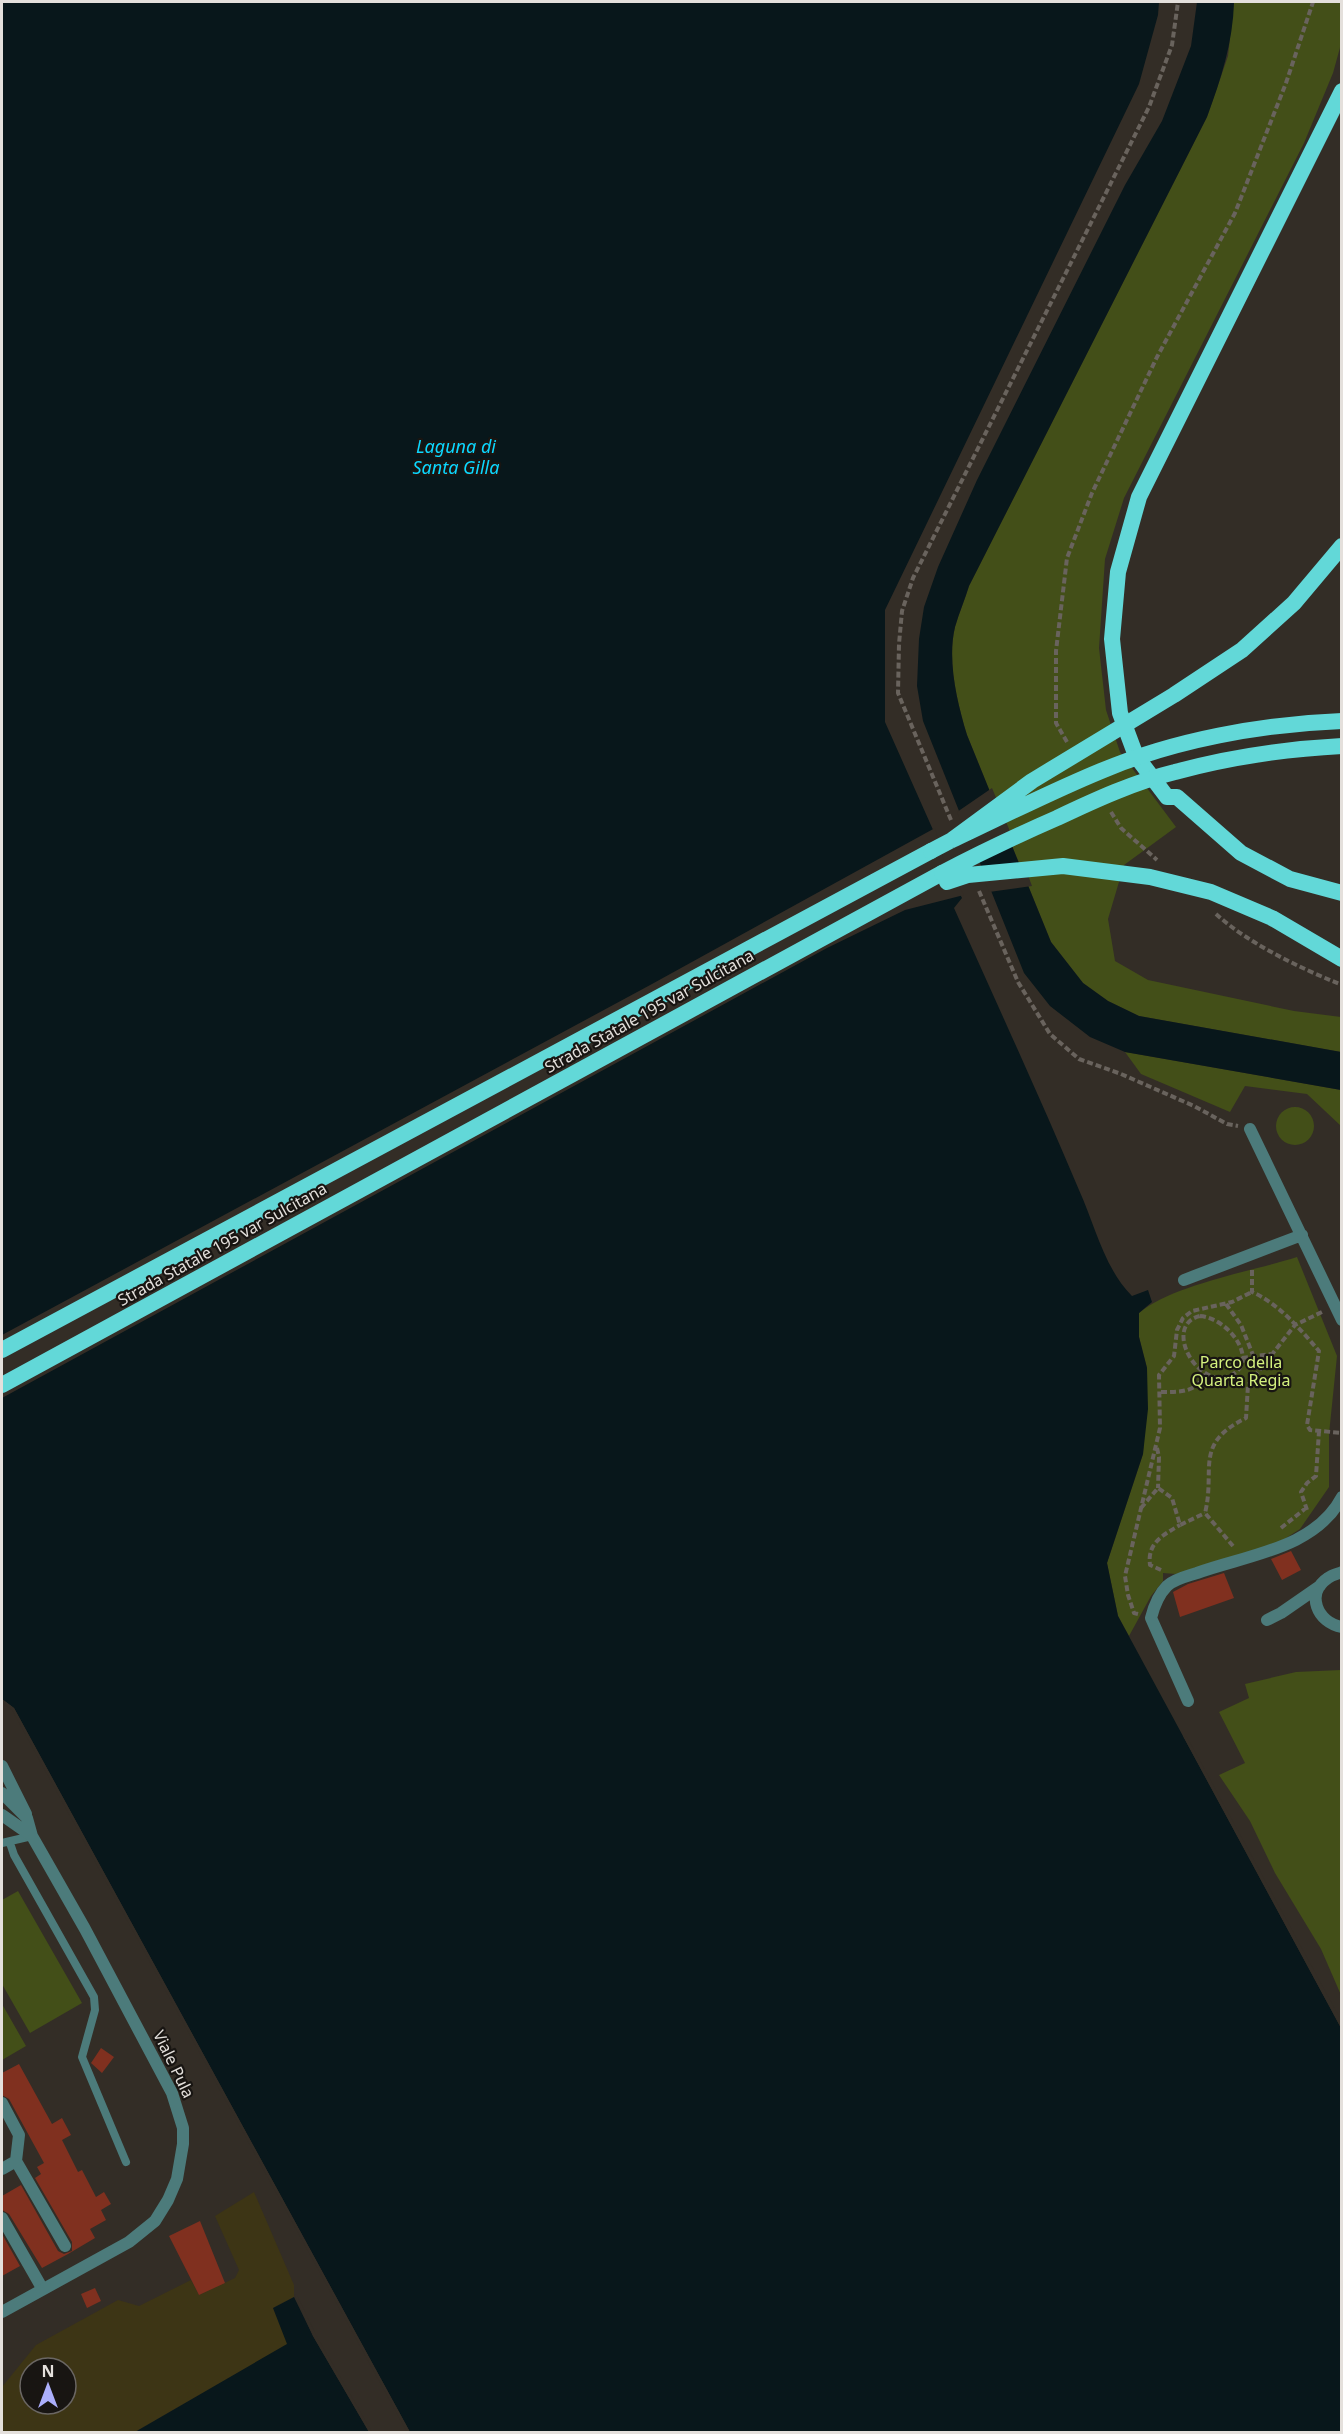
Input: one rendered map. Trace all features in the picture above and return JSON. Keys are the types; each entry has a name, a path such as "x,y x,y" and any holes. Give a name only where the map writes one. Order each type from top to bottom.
{"highway":[{"path":"1341,91 1139,497 1118,572 1112,639 1120,713 1136,756 1167,797 1177,797 1241,853 1290,879 1341,893"},
{"path":"953,835 1032,781 1174,695 1242,650 1294,603 1341,546"},
{"name":"Strada Statale 195 var Sulcitana","path":"2,1350 953,835 1102,770 1154,753 1220,736 1287,724 1341,721"},
{"name":"Strada Statale 195 var Sulcitana","path":"2,1385 979,853 1106,796 1174,772 1246,756 1303,748 1341,746"},
{"path":"898,896 968,875 1063,866 1112,871 1150,877 1211,892 1272,918 1341,959"}],"street":[{"path":"1250,1129 1341,1320"},
{"path":"1184,1280 1302,1235"},
{"path":"1188,1701 1151,1618 1154,1604 1169,1584 1204,1570 1258,1555 1311,1532 1341,1497"},
{"path":"1341,1572 1328,1578 1321,1586 1316,1593 1315,1605 1324,1619 1341,1627"},
{"path":"1267,1620 1321,1586"},
{"path":"2,1766 22,1802 32,1836"},
{"path":"2,1793 27,1818"},
{"path":"2,1815 32,1836"},
{"name":"Viale Pula","path":"2,2312 129,2242 155,2221 177,2179 183,2144 179,2110 172,2093 80,1920 32,1836"},
{"path":"2,2103 19,2135 16,2161 65,2246"},
{"path":"2,2169 16,2161"},
{"path":"2,2218 42,2289"}],"lane":[{"path":"32,1836 6,1843 94,1996 95,2010 82,2057 126,2162"}],"path":[{"path":"953,835 898,693 902,610 913,578 1149,107 1172,45 1178,2"},
{"path":"1074,752 1056,723 1056,651 1067,558 1092,493 1157,357 1235,213 1286,83 1313,2"},
{"path":"1109,809 1121,828 1164,867"},
{"path":"977,886 1018,982 1050,1034 1079,1059 1194,1106 1227,1124 1250,1129"},
{"path":"1207,906 1233,929 1341,985"},
{"path":"1247,1255 1252,1271 1252,1292"},
{"path":"1151,1618 1134,1613 1125,1576 1160,1428 1159,1375 1174,1356 1177,1330 1183,1318 1198,1309 1242,1298 1252,1292"},
{"path":"1252,1292 1264,1297 1319,1351 1307,1425 1310,1430 1341,1433"},
{"path":"1225,1303 1241,1325 1252,1355"},
{"path":"1205,1513 1208,1499 1208,1461 1226,1428 1246,1418 1248,1385 1295,1325 1336,1307"},
{"path":"1195,1317 1209,1317 1224,1324 1238,1341 1242,1358 1237,1371 1232,1375 1217,1378 1205,1373 1190,1358 1184,1342 1184,1328 1195,1317"},
{"path":"1242,1358 1272,1354"},
{"path":"1161,1392 1191,1389 1198,1386 1205,1373"},
{"path":"1319,1431 1316,1476 1307,1483 1302,1492 1306,1508 1320,1523"},
{"path":"1140,1508 1148,1502 1158,1488 1159,1457 1156,1446"},
{"path":"1158,1488 1172,1498 1180,1525"},
{"path":"1278,1531 1306,1508"},
{"path":"1164,1571 1156,1570 1150,1565 1149,1556 1153,1543 1180,1525 1205,1513"},
{"path":"1205,1513 1229,1543 1242,1546"}],"green space":[{"path":"1234,2 1341,2 1341,44 1333,73 1304,143 1124,498 1105,559 1099,648 1106,710 1120,752 1176,827 1124,865 1108,919 1115,961 1148,980 1294,1011 1341,1017 1341,1052 1139,1016 1108,1001 1083,983 1051,942 967,735 953,667 955,627 969,586 1207,117 1228,56"},
{"path":"1125,1052 1341,1090 1341,1126 1307,1094 1245,1086 1230,1112 1141,1074"},
{"path":"1295,1107 1308,1113 1314,1126 1308,1139 1295,1145 1282,1139 1276,1126 1282,1113"},
{"name":"Parco della Quarta Regia","path":"1297,1257 1337,1356 1329,1434 1329,1487 1300,1529 1274,1545 1176,1574 1163,1573 1163,1581 1151,1596 1129,1636 1118,1616 1107,1563 1143,1454 1147,1368 1139,1337 1139,1313 1171,1294"},
{"path":"1342,1670 1341,1995 1321,1949 1275,1873 1250,1821 1219,1775 1245,1763 1219,1712 1249,1698 1245,1684 1296,1672"},
{"path":"18,1891 82,2003 30,2033 2,1984 2,1900"},
{"path":"2,2004 26,2046 2,2060"}],"sand":[{"path":"254,2192 294,2285 294,2297 273,2308 288,2344 135,2432 2,2432 2,2387 18,2367 18,2416 78,2416 78,2356 27,2356 36,2345 118,2300 139,2306 191,2280 199,2295 235,2278 239,2270 215,2216"}],"water":[{"name":"Laguna di Santa Gilla","path":"2,2 1159,2 1158,15 1139,84 885,610 885,722 934,832 942,862 962,898 954,908 1085,1203 1101,1246 1114,1273 1132,1296 1148,1290 1152,1302 1139,1313 1139,1337 1147,1368 1148,1409 1143,1454 1107,1563 1118,1616 1341,2028 1341,2432 410,2432 14,1708 2,1699"},
{"path":"1197,2 1234,2 1229,46 1207,117 969,586 955,627 952,653 954,681 967,735 1051,942 1083,983 1108,1001 1139,1016 1341,1052 1341,1090 1125,1052 1090,1037 1050,1006 1024,973 923,721 917,686 919,639 924,607 938,567 977,480 1125,185 1162,121 1191,46"},
{"path":"294,2297 313,2336 369,2432 135,2432 287,2344 273,2308"}],"pier":[{"path":"992,788 1014,841 977,861 957,812"},
{"path":"935,828 944,861 964,895 905,910 827,948 2,1398 2,1335 652,984"},
{"path":"1023,862 1032,886 989,892 980,868"},
{"path":"2,1699 14,1708 410,2432 407,2432 12,1710 2,1703"},
{"path":"1183,1736 1187,1737 1342,2022 1341,2028"},
{"path":"294,2294 297,2295 316,2335 372,2432 369,2432 313,2336"}],"building":[{"path":"1291,1551 1301,1570 1282,1580 1271,1559"},
{"path":"1224,1573 1234,1598 1180,1617 1173,1592 1188,1584"},
{"path":"101,2048 114,2057 102,2073 91,2063"},
{"path":"19,2064 52,2124 62,2118 71,2135 62,2140 78,2172 82,2170 96,2197 104,2192 111,2204 101,2210 106,2220 90,2229 95,2238 42,2268 9,2214 2,2210 2,2196 21,2185 58,2251 64,2254 72,2251 72,2242 35,2178 41,2174 37,2167 44,2163 9,2099 2,2095 2,2073"},
{"path":"200,2221 225,2283 199,2295 169,2236"},
{"path":"2,2234 20,2266 2,2276"},
{"path":"95,2288 101,2301 87,2308 81,2294"}]}
